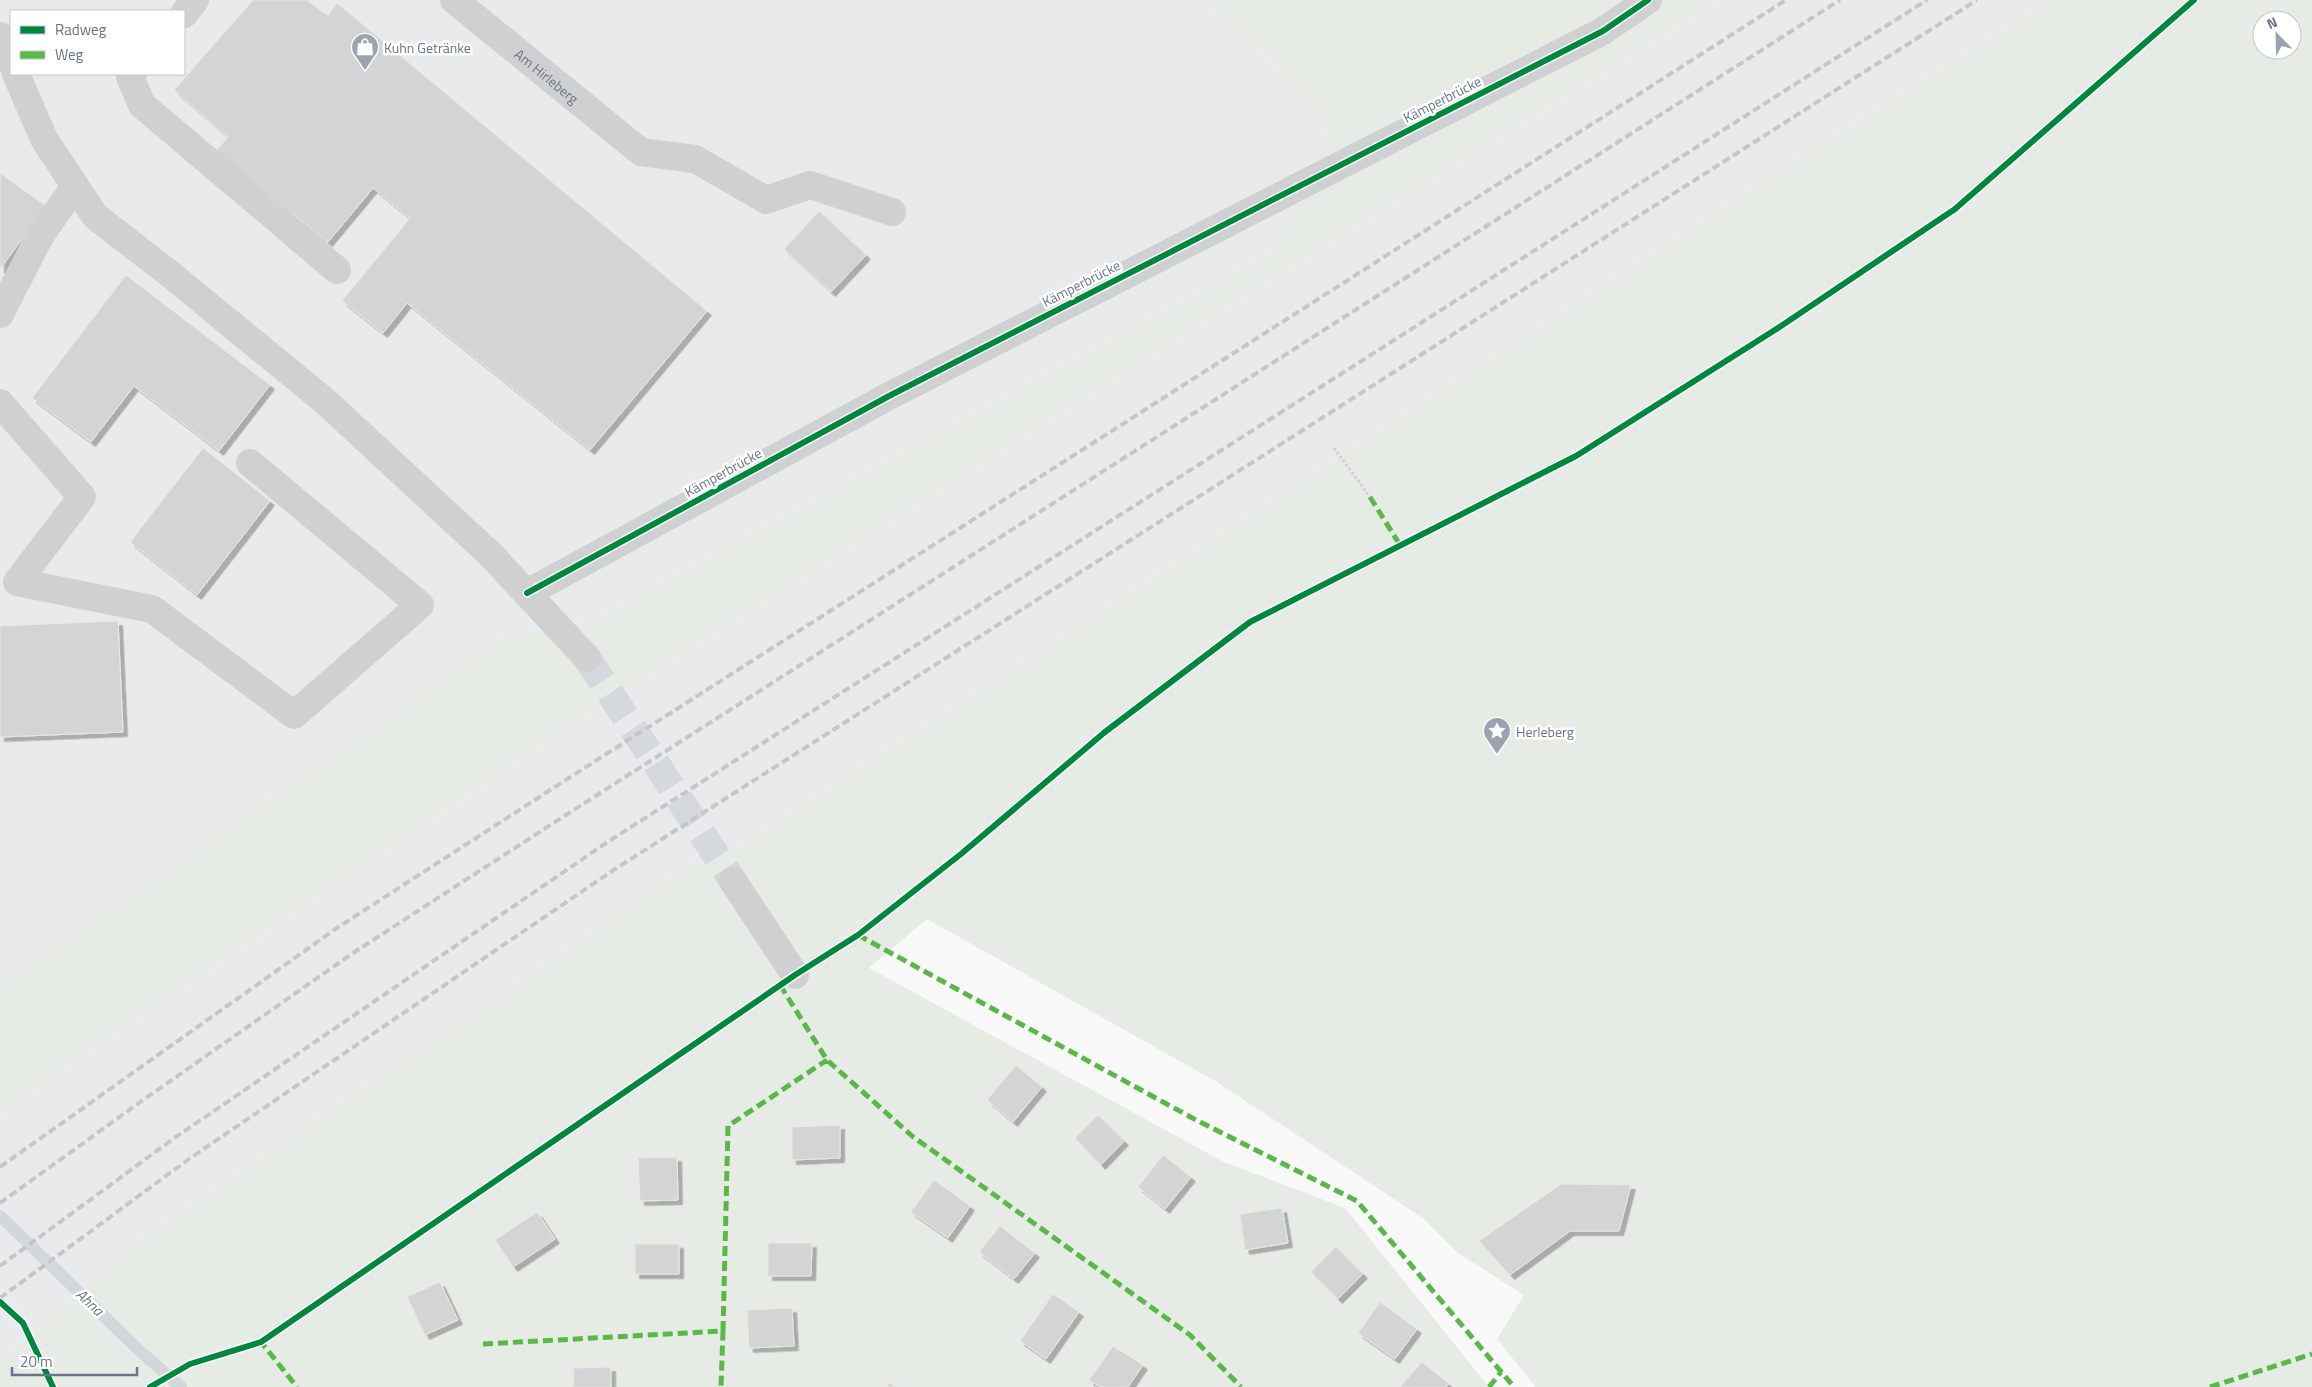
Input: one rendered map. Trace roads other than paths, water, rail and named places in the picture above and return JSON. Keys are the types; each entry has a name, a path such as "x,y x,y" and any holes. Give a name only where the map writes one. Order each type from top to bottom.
{"street":[{"path":"185,13 195,0"},
{"name":"Am Hirleberg","path":"454,0 640,152 695,159 766,200 810,185 892,212"},
{"name":"Kämperbrücke","path":"527,593 889,396 1602,31 1648,0"},
{"path":"0,36 10,60"},
{"path":"16,75 44,139 94,216 170,274 326,402 492,555 587,658"},
{"path":"132,75 130,76 142,105 337,270"},
{"path":"0,314 40,236 75,186"},
{"path":"0,404 82,497 17,582 152,609 294,715 420,605 250,463"},
{"path":"733,881 795,975"}],"waterway":[{"name":"Ahna","path":"0,1216 141,1352 181,1387"}],"tunnel":[{"path":"587,658 733,881"}],"railway":[{"path":"0,1167 337,928 1786,0"},
{"path":"0,1203 353,953 1840,0"},
{"path":"0,1266 173,1139 606,843 1927,0"},
{"path":"0,1298 189,1159 612,871 1977,0"}],"place":[{"name":"Kuhn Getränke","path":"365,71"},
{"name":"Herleberg","path":"1497,755"}]}
